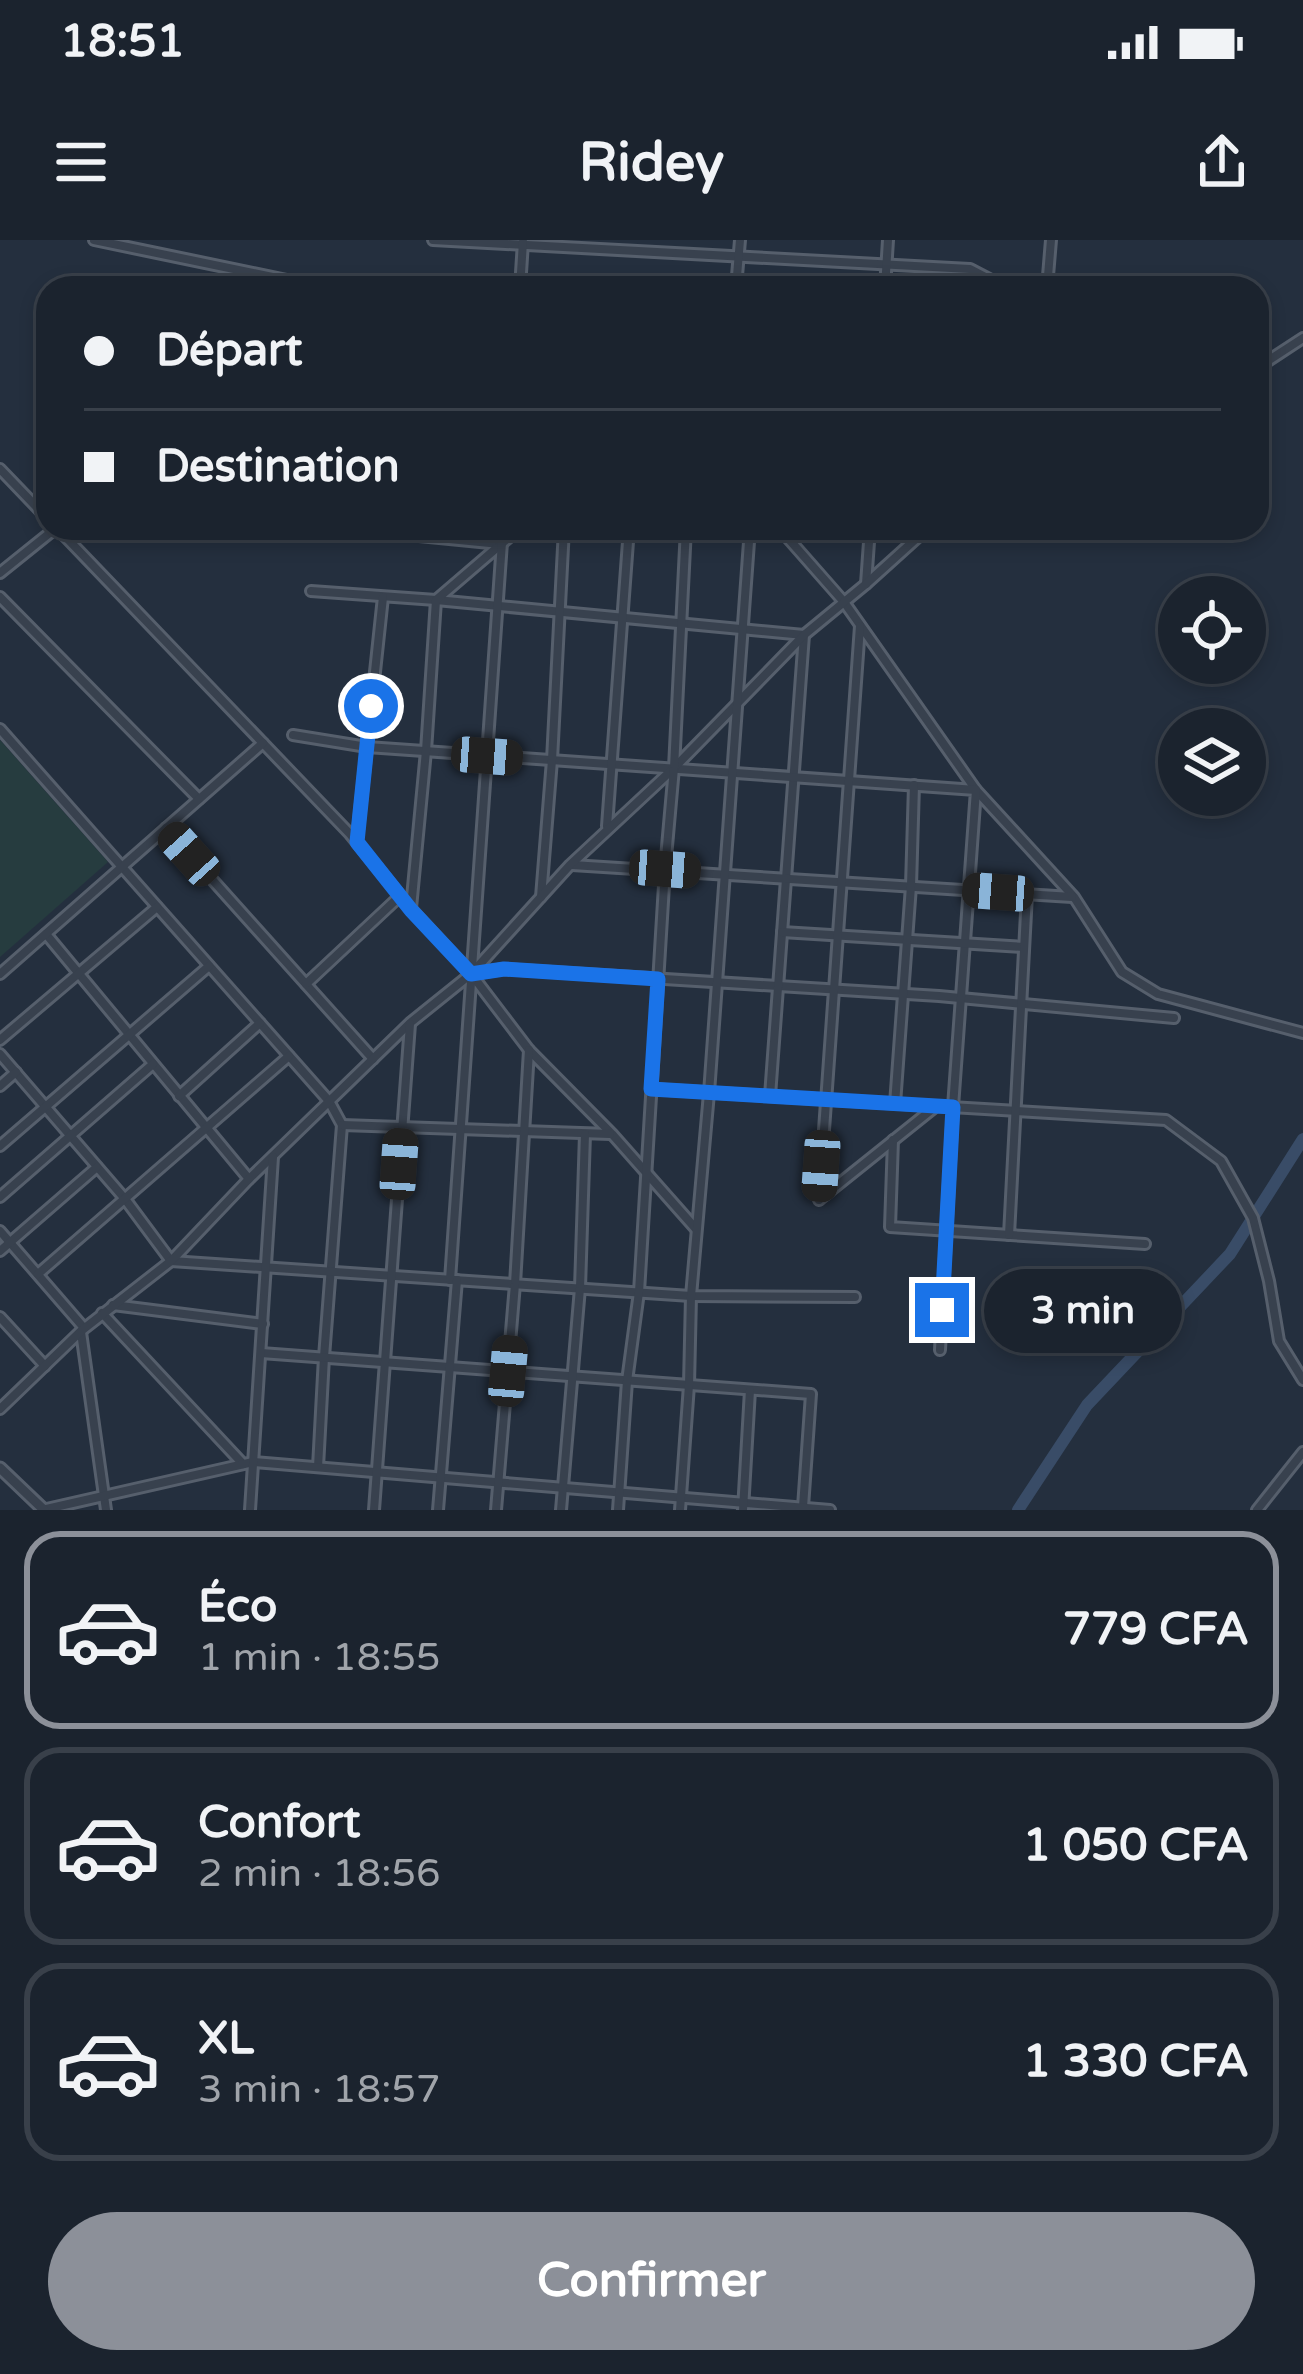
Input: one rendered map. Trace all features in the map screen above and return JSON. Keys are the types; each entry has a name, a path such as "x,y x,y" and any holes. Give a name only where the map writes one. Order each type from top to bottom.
{"street":[{"path":"94,240 264,276"},
{"path":"433,240 886,263 970,269 981,276"},
{"path":"630,251 631,240"},
{"path":"737,276 740,240"},
{"path":"885,276 888,240"},
{"path":"1048,276 1051,240"},
{"path":"521,276 523,243"},
{"path":"1269,360 1303,338"},
{"path":"0,469 36,506"},
{"path":"0,573 41,540"},
{"path":"68,540 357,842 471,974 529,1050 697,1230"},
{"path":"461,540 502,544"},
{"path":"438,1510 502,540"},
{"path":"411,910 436,599 506,540"},
{"path":"541,899 562,540"},
{"path":"607,829 628,540"},
{"path":"618,1510 639,1292 685,540"},
{"path":"680,1510 691,1296 750,540"},
{"path":"790,540 844,602 976,790 1074,897 1122,972 1158,994 1303,1033"},
{"path":"866,584 869,540"},
{"path":"0,1409 83,1329 171,1261 410,1023 471,974 570,865 674,768 804,634 914,540"},
{"path":"311,591 804,634"},
{"path":"0,597 199,799"},
{"path":"357,842 383,597"},
{"path":"860,625 819,1200 935,1106"},
{"path":"770,1096 804,634"},
{"path":"0,729 329,1101 342,1125 318,1467"},
{"path":"293,736 426,752 976,790"},
{"path":"0,974 263,743"},
{"path":"895,1104 914,785"},
{"path":"940,1350 976,790"},
{"path":"166,828 373,1059"},
{"path":"570,865 1074,897"},
{"path":"1009,1235 1027,894"},
{"path":"306,984 400,896"},
{"path":"0,1040 157,907"},
{"path":"782,932 1024,947"},
{"path":"46,934 249,1179"},
{"path":"0,1146 209,966"},
{"path":"471,974 504,969 834,989 1174,1018"},
{"path":"179,1096 260,1023"},
{"path":"374,1510 410,1023"},
{"path":"496,1510 529,1050"},
{"path":"0,1054 125,1199 171,1261 691,1296 855,1297"},
{"path":"38,1274 289,1056"},
{"path":"0,1196 153,1064"},
{"path":"0,1086 16,1072"},
{"path":"651,1089 1166,1120 1221,1161 1253,1218 1280,1341 1303,1380"},
{"path":"342,1125 612,1134"},
{"path":"561,1510 580,1288 585,1134"},
{"path":"893,1140 890,1227 1144,1244"},
{"path":"250,1510 248,1463 268,1268 273,1155"},
{"path":"0,1251 97,1167"},
{"path":"0,1231 83,1329 106,1510"},
{"path":"111,1305 263,1324"},
{"path":"102,1313 248,1463"},
{"path":"0,1317 45,1366"},
{"path":"261,1353 811,1394 803,1509"},
{"path":"744,1506 750,1390"},
{"path":"1257,1510 1303,1452"},
{"path":"0,1468 43,1510 248,1463 830,1510"}],"green space":[{"path":"0,740 108,862 0,957"}],"waterway":[{"path":"1018,1510 1087,1405 1230,1254 1303,1139"}],"route":[{"path":"371,706 357,842 471,974 504,969 658,979 651,1089 953,1107 942,1310"}]}
